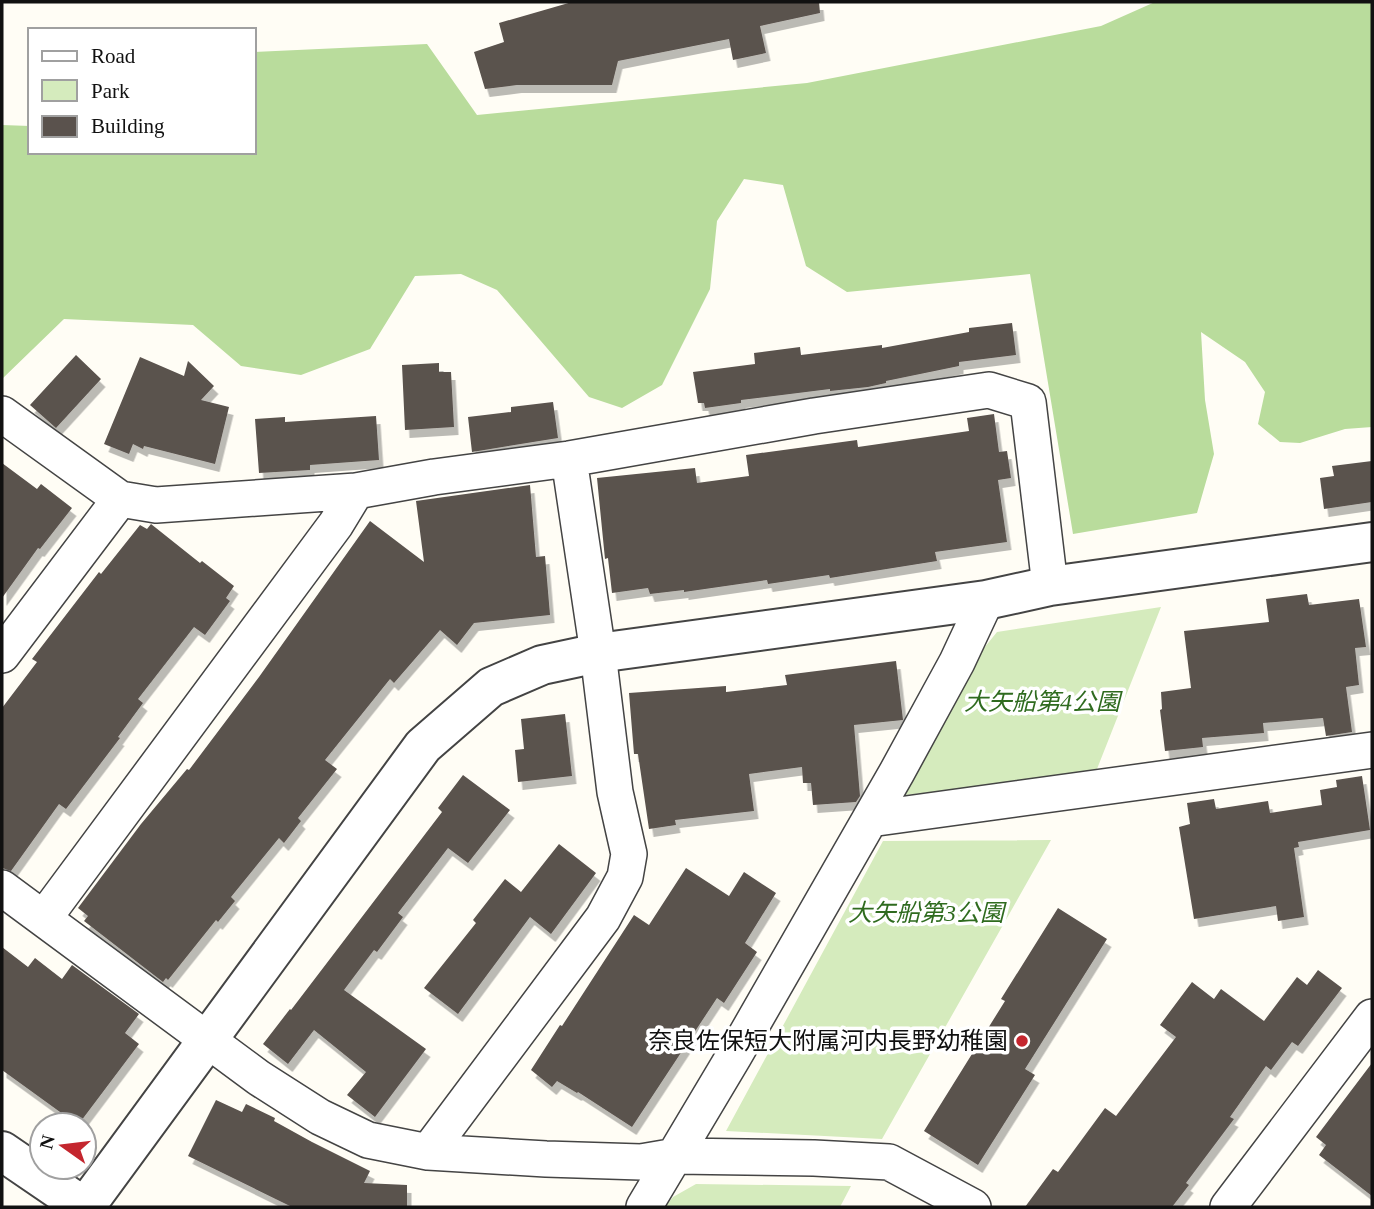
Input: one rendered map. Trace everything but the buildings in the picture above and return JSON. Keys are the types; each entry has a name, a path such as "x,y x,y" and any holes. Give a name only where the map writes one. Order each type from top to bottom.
{"street":[{"path":"2,414 120,499 156,505 356,491 989,390 1028,402 1050,586"},
{"path":"428,1152 603,918 625,877 629,854 615,792 598,653 569,459"},
{"path":"44,918 336,524 356,491"},
{"path":"3,653 120,499"},
{"path":"2,1151 84,1207 423,746 491,687 542,665 598,653 986,600 1050,586 1372,542"},
{"path":"644,1207 870,819 957,662 986,600"},
{"path":"870,819 1372,750"},
{"path":"2,888 259,1078 320,1117 368,1140 428,1152 546,1159 641,1161 676,1156 888,1162 973,1207"},
{"path":"1228,1207 1372,1017"}],"green space":[{"path":"1155,2 1372,2 1372,427 1345,429 1300,443 1280,442 1258,424 1265,392 1245,362 1201,332 1205,400 1214,454 1197,513 1073,534 1030,274 847,292 806,266 783,185 744,179 717,221 710,289 662,385 622,408 589,397 497,290 461,274 415,276 370,349 301,375 241,366 193,325 64,319 2,379 2,125 28,126 28,154 256,154 256,52 427,44 477,115 807,83 1101,26"},
{"name":"大矢船第4公園","path":"1161,607 1095,774 905,795 980,653 997,632"},
{"name":"大矢船第3公園","path":"1051,840 882,1139 726,1131 883,841"},
{"path":"696,1184 851,1186 840,1207 665,1207 673,1197"}],"place":[{"name":"奈良佐保短大附属河内長野幼稚園","path":"1022,1041"}]}
